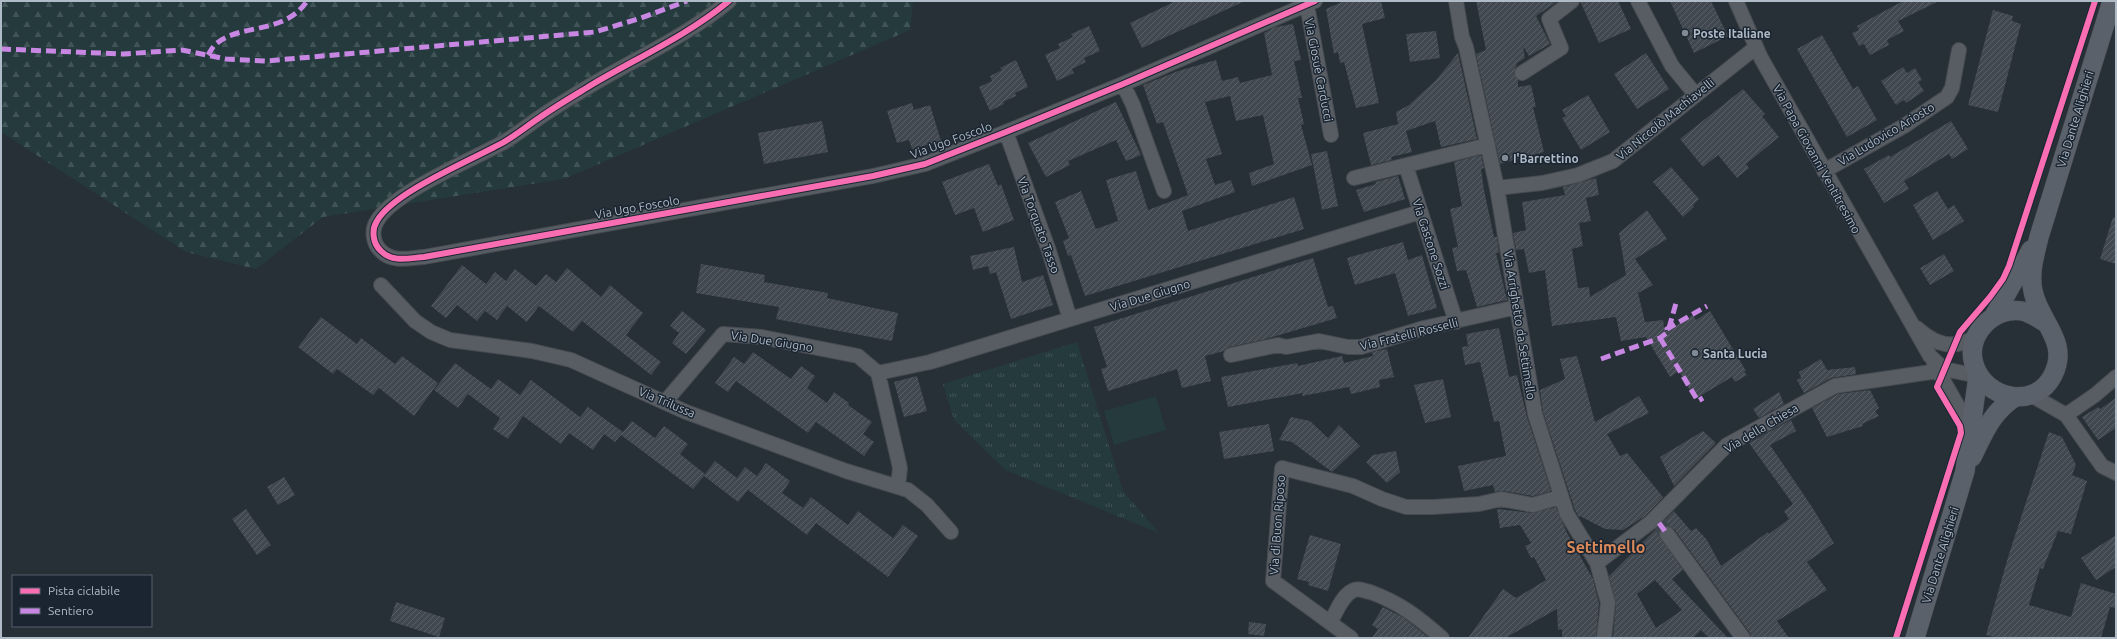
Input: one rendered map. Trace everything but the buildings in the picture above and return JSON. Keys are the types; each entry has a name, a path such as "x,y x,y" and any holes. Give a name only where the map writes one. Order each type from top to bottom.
{"main road":[{"name":"Via Dante Alighieri","path":"1965,471 1998,409 2043,387 2053,376 2058,363 2059,348 2054,334 2046,323 2036,304 2032,284 2033,263 2038,237 2112,1"},
{"name":"Via Dante Alighieri","path":"1994,316 2038,237"},
{"name":"Via Dante Alighieri","path":"1915,638 1965,471 1978,376 1973,363 1972,349 1976,336 1983,325 1994,316 2007,311 2021,311 2034,315 2046,323"},
{"path":"1978,376 1994,391 2023,396"}],"street":[{"name":"Via Ugo Foscolo","path":"729,1 681,35 593,84 540,116 505,142 455,167 396,201 376,221 373,234 374,243 381,252 393,259 432,256 873,176 925,164 1123,84 1311,3"},
{"name":"Via Arrighetto da Settimello","path":"1456,1 1462,37 1497,188 1535,414 1560,497 1575,529 1597,563 1608,603 1604,638"},
{"path":"1522,73 1561,48 1549,19 1572,1"},
{"path":"1638,1 1672,66 1694,94"},
{"name":"Via Papa Giovanni Ventitresimo","path":"1736,1 1755,48 1930,356 1965,419 1970,431"},
{"name":"Via Giosuè Carducci","path":"1311,3 1331,135"},
{"name":"Via Niccolò Machiavelli","path":"1497,188 1542,183 1578,175 1613,161 1694,94 1755,48"},
{"name":"Via Ludovico Ariosto","path":"1824,171 1904,126 1947,97 1952,88 1959,50"},
{"path":"1123,84 1133,105 1164,191"},
{"name":"Via Torquato Tasso","path":"1006,132 1049,251 1070,319"},
{"path":"1354,178 1488,145"},
{"name":"Via Gastone Sozzi","path":"1406,166 1456,322"},
{"name":"Via Due Giugno","path":"665,402 723,334 762,337 858,356 878,373 930,362 1420,212"},
{"name":"Via Trilussa","path":"381,285 415,321 431,332 450,340 532,351 571,360 686,412 846,471 908,490 927,505 951,532"},
{"name":"Via Fratelli Rosselli","path":"1231,355 1278,345 1286,348 1319,341 1348,347 1361,347 1424,328 1517,307"},
{"name":"Via Papa Giovanni Ventitresimo","path":"1906,314 1924,335 1946,345 1961,344 1976,336"},
{"name":"Via Papa Giovanni Ventitresimo","path":"1930,356 1944,370 1978,376"},
{"name":"Via della Chiesa","path":"1597,563 1660,525 1727,445 1835,386 1938,371"},
{"path":"878,373 900,468 898,486"},
{"path":"2066,415 2095,395 2116,377"},
{"path":"2023,396 2066,415 2102,466 2116,473"},
{"name":"Via di Buon Riposo","path":"1350,638 1273,580 1282,468 1353,486 1382,499 1406,506 1433,507 1479,504 1501,499 1533,505 1560,497"},
{"path":"1660,525 1743,638"},
{"path":"1330,624 1346,595 1354,590 1360,589 1390,599 1413,613 1442,638"}],"green space":[{"path":"1,1 913,1 910,30 564,179 323,217 256,269 186,252 1,132"},
{"path":"1077,342 1123,491 1159,533 1005,470 954,420 943,384"},
{"path":"1156,396 1166,430 1114,445 1104,411"}],"tunnel":[{"path":"1659,523 1667,534"}],"marked path":[{"path":"208,55 216,44 227,37 275,24 287,19 298,12 307,1"},
{"path":"1,49 123,54 182,50 226,59 266,61 595,32 641,18 687,1"},
{"path":"1669,328 1676,303"},
{"path":"1601,359 1660,338 1668,332 1667,329 1707,306"},
{"path":"1660,338 1698,401 1703,398"},
{"path":"1659,523 1667,534"}],"cycle path":[{"path":"729,1 697,25 572,96 504,142 435,177 399,199 386,210 375,225 374,237 378,248 386,255 401,259 424,257 873,176 925,164 1123,84 1315,1"},
{"path":"1896,638 1961,433 1960,426 1937,387 1960,332 1990,297 2003,279 2009,266 2095,1"}],"place":[{"name":"Poste Italiane","path":"1685,33"},
{"name":"I'Barrettino","path":"1505,158"},
{"name":"Santa Lucia","path":"1695,353"}],"district":[{"name":"Settimello","path":"1606,547"}]}
